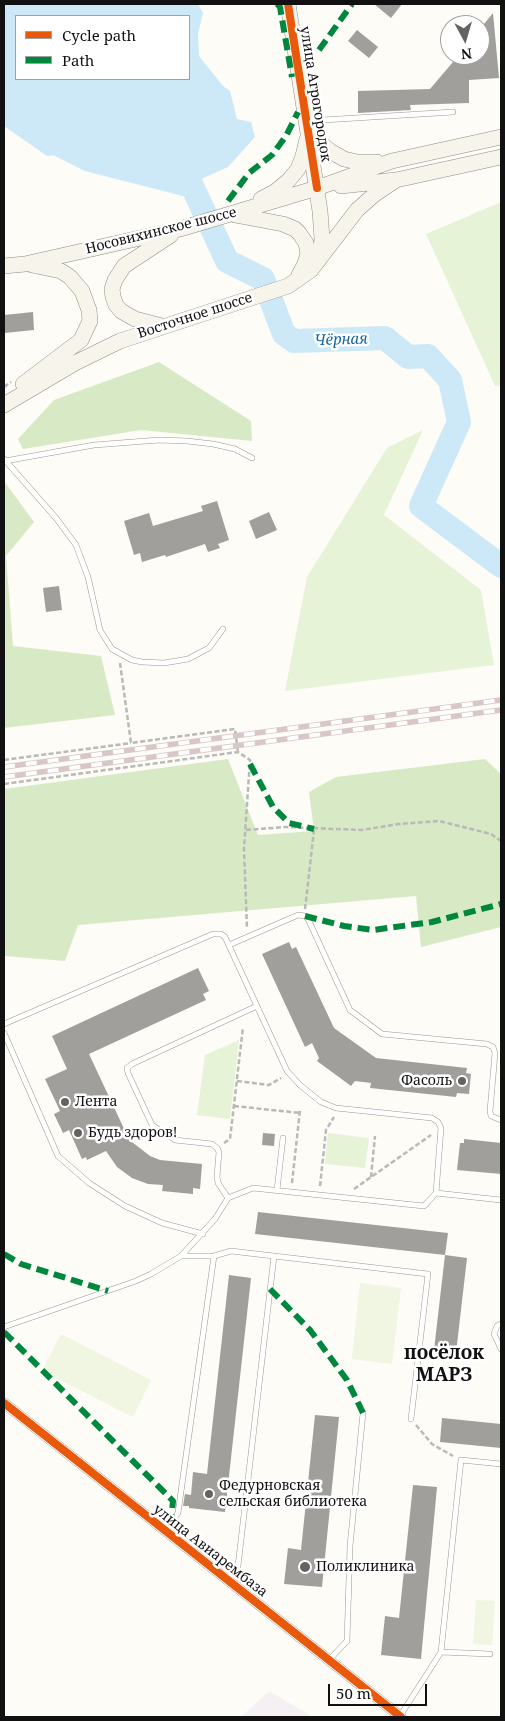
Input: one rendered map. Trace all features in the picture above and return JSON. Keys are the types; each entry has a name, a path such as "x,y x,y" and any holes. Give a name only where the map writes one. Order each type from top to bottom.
{"main road":[{"name":"улица Агрогородок","path":"288,4 317,188"},
{"path":"308,127 330,151 344,159 368,163 392,161"},
{"path":"233,214 276,191 288,181 298,169 304,156 308,127"},
{"path":"317,188 392,161 501,137"},
{"path":"317,188 396,180 501,157"},
{"name":"Восточное шоссе","path":"4,405 75,363 120,341 285,287 311,270 357,210 375,194 396,180"},
{"path":"317,188 322,233 320,258"},
{"name":"Носовихинское шоссе","path":"4,266 25,264 180,229 317,188"},
{"path":"233,214 284,224 295,228 303,237 307,248 307,260 301,272 285,287"},
{"path":"162,326 135,318 121,311 116,305 112,289 115,280 124,266 180,229"},
{"path":"4,401 11,393 81,340 90,321 89,310 82,291 70,277 60,271 25,264"}],"street":[{"name":"улица Авиарембаза","path":"4,1403 401,1717"}],"lane":[{"path":"308,127 453,112"},
{"path":"5,460 94,445 159,440 212,444 235,449 252,458"},
{"path":"5,460 56,518 76,545 88,577 100,630 112,649 132,660 152,663 188,659 209,648 223,630"},
{"path":"229,944 298,915 305,916 350,1010 382,1034 487,1044 493,1047 490,1111 491,1116 501,1120"},
{"path":"4,1024 213,934 221,934 229,944 287,1071 300,1085 321,1102 339,1109 432,1118 438,1122 440,1128 436,1193 424,1206 253,1188 228,1198 215,1219 181,1256 136,1282 4,1327"},
{"path":"228,1198 216,1177 219,1152 217,1148 212,1144 175,1140 152,1125 127,1068 257,1006"},
{"path":"4,1032 58,1156 90,1183 125,1206 162,1223 202,1234"},
{"path":"278,1190 283,1138"},
{"path":"436,1193 501,1200"},
{"path":"181,1256 214,1256 231,1251 428,1274 411,1419"},
{"path":"164,1531 178,1513 214,1256"},
{"path":"228,1581 238,1566 274,1256"},
{"path":"501,1324 497,1326 494,1334 501,1349"},
{"path":"329,1660 347,1641 350,1546 363,1413"},
{"path":"401,1717 441,1652 461,1460 501,1464"},
{"path":"441,1652 490,1654"}],"path":[{"path":"4,387 12,381"},
{"path":"118,653 131,743"},
{"path":"4,760 235,729 238,752"},
{"path":"4,784 238,752 250,760 245,866 248,936"},
{"path":"246,830 285,827 314,830 362,830 399,824 439,821 491,834 501,841"},
{"path":"305,916 314,830"},
{"path":"217,1148 230,1139 244,1027"},
{"path":"237,1081 269,1085 277,1081 287,1071"},
{"path":"234,1106 300,1112 292,1185"},
{"path":"320,1188 326,1130 339,1109"},
{"path":"351,1191 440,1128"},
{"path":"371,1177 375,1136"},
{"path":"411,1419 432,1444 461,1460"}],"shaded area":[{"path":"269,1691 313,1717 241,1717"}],"green space":[{"path":"501,202 501,386 495,386 426,234"},
{"path":"159,362 251,421 252,441 141,430 23,449 18,439 54,400"},
{"path":"423,430 384,515 481,590 494,665 285,691 307,577 387,448"},
{"path":"4,481 34,522 6,556 13,646 101,656 115,715 4,728"},
{"path":"228,759 258,835 314,831 309,792 336,777 485,759 501,774 501,927 421,947 416,896 78,925 65,961 4,956 4,789"},
{"path":"239,1040 230,1119 197,1115 205,1055"},
{"path":"328,1133 369,1138 365,1168 325,1164"},
{"path":"360,1283 401,1288 392,1364 352,1359"},
{"path":"61,1334 151,1380 133,1417 42,1371"},
{"path":"476,1600 495,1601 492,1645 473,1644"}],"water":[{"path":"4,4 198,4 203,13 198,34 199,56 223,86 230,91 237,119 251,122 255,137 228,167 199,180 205,190 202,204 187,197 85,171 53,155 47,156 4,126"}],"building":[{"path":"374,4 402,4 391,18"},
{"path":"493,13 499,78 469,80 469,103 410,105 411,110 358,113 358,91 430,89 450,65 490,65 490,17"},
{"path":"357,30 378,47 369,58 348,41"},
{"path":"33,312 34,330 4,333 4,315"},
{"path":"217,501 229,540 218,544 220,548 208,552 205,544 166,557 165,555 142,562 140,553 134,555 124,521 149,513 153,526 203,511 201,506"},
{"path":"269,512 277,530 256,539 249,521"},
{"path":"59,586 62,610 46,612 43,588"},
{"path":"289,942 292,949 296,947 334,1028 376,1058 467,1068 466,1073 471,1074 469,1094 457,1093 456,1097 370,1088 371,1083 355,1081 351,1086 317,1061 319,1058 312,1043 305,1047 262,954"},
{"path":"198,968 209,991 203,994 206,1000 89,1054 132,1142 150,1156 160,1160 202,1164 200,1189 193,1188 193,1194 162,1191 163,1185 148,1184 132,1178 117,1167 106,1151 87,1160 86,1157 82,1159 69,1130 63,1133 54,1114 60,1111 45,1079 67,1069 52,1036"},
{"path":"263,1133 275,1134 274,1146 262,1145"},
{"path":"464,1139 501,1143 501,1174 457,1170 460,1143 464,1143"},
{"path":"258,1212 448,1233 445,1255 255,1234"},
{"path":"445,1255 467,1258 456,1353 434,1350"},
{"path":"229,1275 251,1278 225,1512 183,1506 185,1494 191,1495 193,1472 207,1474"},
{"path":"315,1415 339,1417 322,1587 284,1584 288,1548 301,1550"},
{"path":"442,1418 501,1424 501,1448 440,1442"},
{"path":"413,1485 437,1487 421,1659 381,1655 385,1616 399,1618"}],"waterway":[{"name":"Чёрная","path":"187,175 227,261 263,279 284,334 294,341 385,338 408,357 428,356 450,380 459,422 421,506 501,566"}],"railway":[{"path":"4,767 501,700"},
{"path":"4,777 501,710"}],"marked path":[{"path":"277,4 280,7 292,77"},
{"path":"319,50 352,4"},
{"path":"228,201 249,173 272,155 286,136 298,112"},
{"path":"250,764 273,807 289,823 314,829"},
{"path":"305,916 344,926 373,930 432,922 501,904"},
{"path":"4,1254 21,1264 108,1291"},
{"path":"270,1289 310,1330 347,1380 363,1413"},
{"path":"4,1332 173,1501 171,1522"}],"cycle path":[{"path":"288,4 317,188"},
{"path":"4,1403 401,1717"}],"place":[{"name":"Фасоль","path":"462,1081"},
{"name":"Лента","path":"65,1102"},
{"name":"Будь здоров!","path":"78,1133"},
{"name":"Федурновская сельская библиотека","path":"209,1494"},
{"name":"Поликлиника","path":"305,1567"}],"district":[{"name":"посёлок МАРЗ","path":"444,1365"}]}
